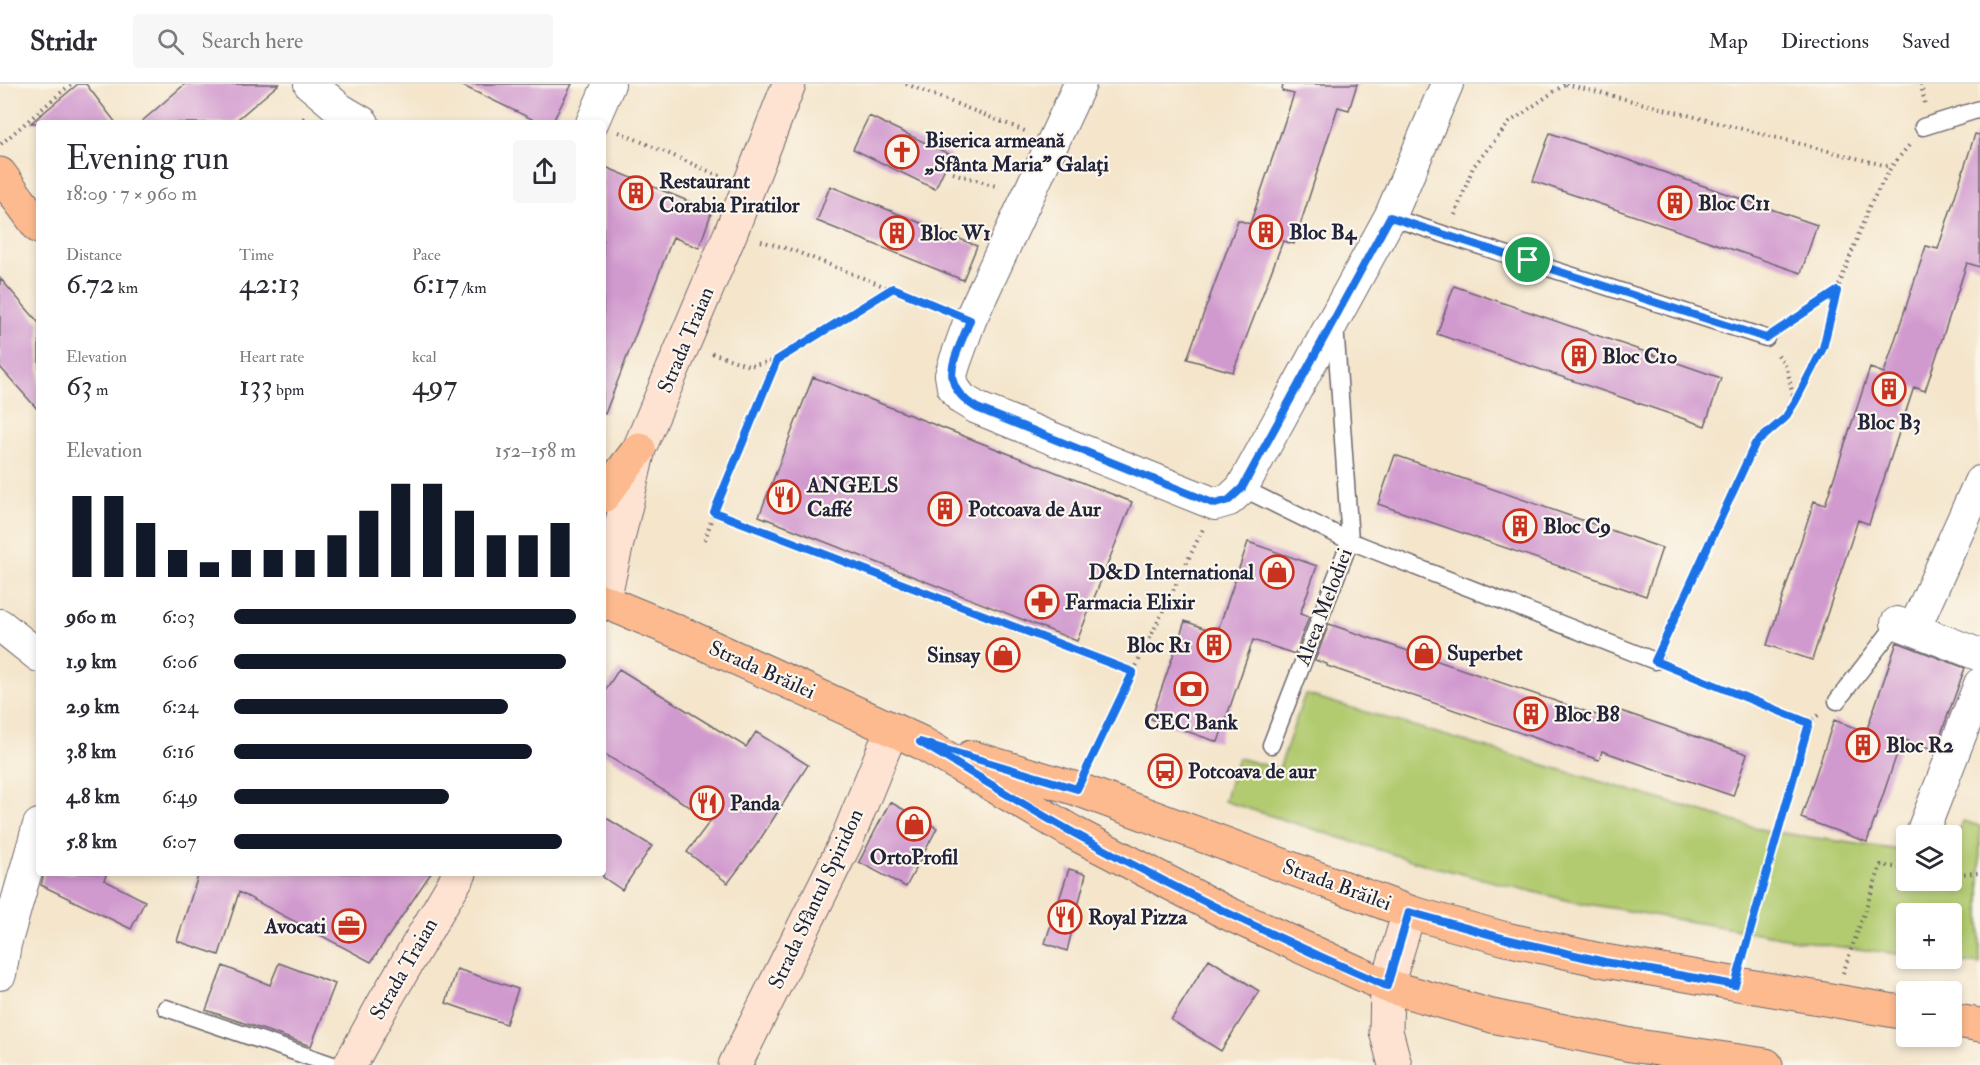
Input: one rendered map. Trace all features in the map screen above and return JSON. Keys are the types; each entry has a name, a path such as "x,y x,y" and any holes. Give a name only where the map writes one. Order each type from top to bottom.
{"main road":[{"name":"Strada Traian","path":"606,588 639,449 789,84"},
{"path":"2,183 36,223"},
{"path":"606,492 639,449"},
{"name":"Strada Brăilei","path":"606,602 683,634 906,735 1072,832 1204,902 1387,986 1492,1016 1631,1045 1766,1065"},
{"name":"Strada Brăilei","path":"906,735 1077,789 1409,912 1506,939 1605,962 1896,1011"},
{"name":"Strada Sfântul Spiridon","path":"735,1065 846,842 906,735"},
{"name":"Strada Traian","path":"350,1065 458,876"},
{"path":"1394,1064 1386,1031 1387,986 1409,912"},
{"path":"1962,1022 1980,1025"}],"street":[{"path":"310,84 341,111 358,120"},
{"path":"603,120 609,84"},
{"path":"1080,84 970,320 951,375 953,387 962,399 977,408 1215,504 1229,500 1242,488 1335,321 1390,217 1448,84"},
{"path":"1980,482 1906,626 1980,655"},
{"path":"0,625 36,654"},
{"path":"1925,825 1980,684"},
{"path":"0,974 5,944 36,836"}],"lane":[{"path":"1923,127 1980,109"},
{"path":"1390,217 1766,338"},
{"name":"Aleea Melodiei","path":"1271,746 1350,541 1335,321"},
{"path":"1242,488 1350,541 1655,661"},
{"path":"1837,701 1906,626"},
{"path":"166,1008 333,1065"}],"path":[{"path":"0,145 71,84"},
{"path":"906,84 1053,142"},
{"path":"1448,235 1473,167 1510,122 1566,84 1891,167"},
{"path":"1809,723 1655,661 1755,444 1785,418 1823,348 1837,291 1869,207 1891,167 1923,127 1925,101 1921,84"},
{"path":"606,128 748,188"},
{"path":"952,173 1029,196"},
{"path":"769,244 792,250 893,288 970,320"},
{"path":"723,357 750,366 777,360 893,288"},
{"path":"1795,402 1787,368 1766,338 1837,291"},
{"path":"705,540 714,512 777,360"},
{"path":"1077,789 1215,504"},
{"path":"714,512 1133,672"},
{"path":"1735,985 1809,723 1837,701"},
{"path":"1833,1002 1881,865 1896,867"},
{"path":"1962,874 1980,873"}],"green space":[{"path":"1305,694 1767,831 1896,850 1896,891 1962,891 1963,821 1980,826 1980,964 1962,962 1962,903 1896,903 1896,954 1833,946 1570,901 1427,865 1224,801 1238,758 1279,769"}],"building":[{"path":"78,84 86,84 114,120 36,120 36,123 31,123"},
{"path":"185,84 279,84 237,120 143,120"},
{"path":"459,84 572,84 554,120 534,120"},
{"name":"Bloc B4","path":"1283,84 1357,84 1349,110 1338,107 1294,244 1283,241 1233,372 1187,359 1238,220 1250,224 1294,94 1282,91"},
{"name":"Biserica armeană „Sfânta Maria” Galați","path":"869,116 951,155 935,189 853,149"},
{"name":"Bloc C11","path":"1550,133 1817,225 1801,273 1533,181"},
{"name":"Bloc B3","path":"1975,134 1980,135 1980,267 1967,263 1925,391 1914,387 1869,524 1858,520 1812,660 1767,645 1814,501 1825,505 1870,368 1884,373 1926,246 1938,249"},
{"path":"606,167 712,211 699,248 673,237 606,411"},
{"name":"Bloc W1","path":"830,186 977,246 963,280 817,221"},
{"path":"0,278 36,320 36,408 0,367"},
{"name":"Bloc C10","path":"1454,286 1721,378 1705,426 1437,334"},
{"name":"Potcoava de Aur","path":"813,377 1132,502 1077,641 759,516"},
{"name":"Bloc C9","path":"1395,455 1662,548 1646,596 1378,504"},
{"name":"Bloc R1","path":"1248,542 1317,566 1300,614 1309,617 1295,654 1253,640 1218,742 1151,719 1185,621 1217,633"},
{"name":"Bloc B8","path":"1329,624 1611,720 1615,709 1747,754 1733,796 1602,751 1599,760 1327,666 1315,660"},
{"name":"Bloc R2","path":"1897,642 1965,668 1935,750 1902,739 1867,842 1801,818 1834,720 1866,732"},
{"path":"619,669 746,747 756,732 808,765 757,844 728,883 687,852 711,820 606,755 606,689"},
{"path":"890,802 937,828 906,887 859,862"},
{"path":"606,818 652,846 622,890 603,877 606,876"},
{"name":"Royal Pizza","path":"1069,869 1086,874 1067,951 1045,943"},
{"path":"43,876 106,876 104,880 145,901 131,929 41,885"},
{"name":"Avocati","path":"198,876 429,876 371,962 239,892 219,955 177,941"},
{"path":"1209,959 1259,991 1221,1051 1171,1020"},
{"path":"279,963 335,984 311,1046 206,1010 223,966 270,985"},
{"path":"457,969 518,989 506,1024 446,1003"}],"place":[{"name":"Biserica armeană „Sfânta Maria” Galați","path":"902,152"},
{"name":"Restaurant Corabia Piratilor","path":"636,193"},
{"name":"Bloc C11","path":"1675,203"},
{"name":"Bloc B4","path":"1266,232"},
{"name":"Bloc W1","path":"897,233"},
{"name":"Bloc C10","path":"1579,356"},
{"name":"Bloc B3","path":"1889,389"},
{"name":"ANGELS Caffé","path":"784,497"},
{"name":"Potcoava de Aur","path":"945,509"},
{"name":"Bloc C9","path":"1520,526"},
{"name":"D&D International","path":"1277,572"},
{"name":"Farmacia Elixir","path":"1042,602"},
{"name":"Bloc R1","path":"1214,645"},
{"name":"Superbet","path":"1424,653"},
{"name":"Sinsay","path":"1003,655"},
{"name":"CEC Bank","path":"1191,689"},
{"name":"Bloc B8","path":"1531,714"},
{"name":"Bloc R2","path":"1863,745"},
{"name":"Potcoava de aur","path":"1165,771"},
{"name":"Panda","path":"707,803"},
{"name":"OrtoProfil","path":"914,824"},
{"name":"Royal Pizza","path":"1065,917"},
{"name":"Avocati","path":"349,926"}],"route":[{"path":"1390,217 1528,260 1766,338 1837,291 1823,348 1785,418 1755,444 1655,661 1809,723 1735,985 1605,962 1506,939 1409,912 1387,986 1318,956 1225,912 1072,832 920,742 1077,789 1133,672 714,512 777,360 893,288 970,320 951,375 953,387 962,399 977,408 1215,504 1229,500 1242,488 1390,217"}]}
